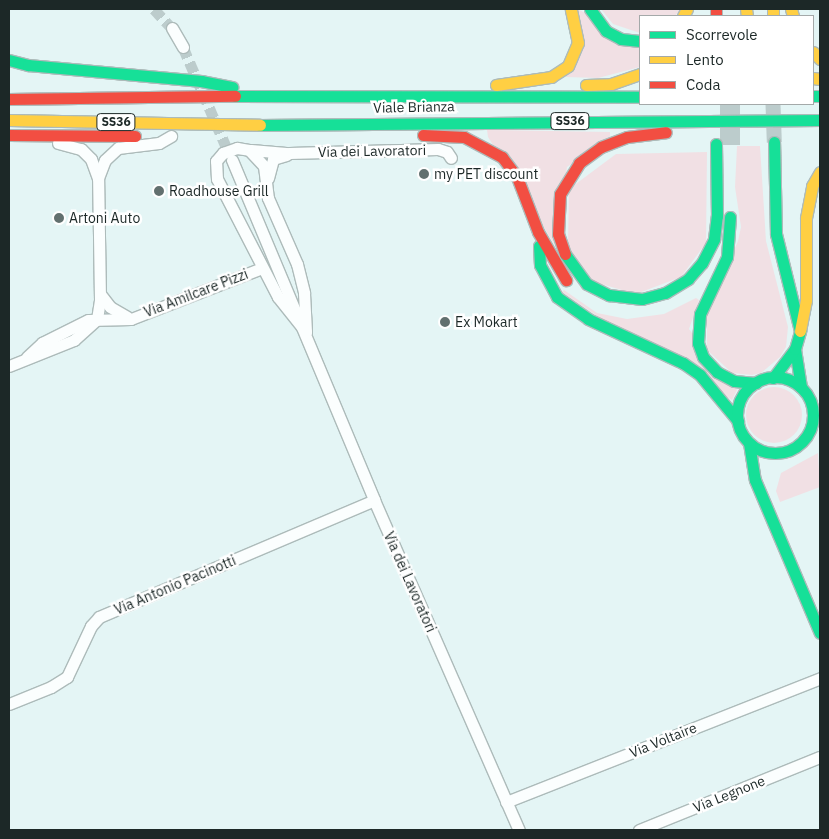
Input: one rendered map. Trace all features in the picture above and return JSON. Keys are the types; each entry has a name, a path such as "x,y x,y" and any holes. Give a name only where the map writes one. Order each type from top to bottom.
{"main road":[{"path":"496,86 551,77 568,66 578,43 571,9"},
{"path":"590,9 606,31 621,39 639,41"},
{"path":"9,60 48,68 202,81 272,95"},
{"path":"436,95 474,86 596,85 639,74"},
{"path":"9,87 82,87 138,98"},
{"name":"Viale Brianza","path":"9,98 272,95 639,97"},
{"name":"Viale Brianza","path":"9,120 224,125 820,120"},
{"path":"716,144 717,216 714,239 702,263 688,279 665,293 631,300 603,293 579,276 565,255 558,234 556,213 565,183 579,163 601,147 627,138 695,130 733,130 747,120"},
{"path":"392,123 411,135 464,137 495,152 517,177 538,232 566,282 587,298"},
{"path":"14,135 171,136 224,125"},
{"path":"774,142 776,234 800,330"},
{"path":"773,378 795,349 800,330 806,300 806,218 812,186 820,172"},
{"path":"730,200 726,241 727,256 700,314 698,343 703,357 717,372 734,381 756,383 773,378 788,380 801,388"},
{"path":"538,232 540,265 557,296 588,319 683,363 700,375 738,421 749,443 755,480 820,633"},
{"path":"692,292 709,275 726,241"},
{"path":"755,480 764,461 772,453 796,447 809,431 813,412 801,388 795,349"},
{"path":"738,421 741,399 756,383"},
{"path":"749,443 772,453"}],"street":[{"path":"172,28 183,47"},
{"path":"9,366 74,340 93,319 99,294 98,178 91,159 81,149 14,135"},
{"path":"98,178 105,160 118,148 159,143 171,136"},
{"name":"Via dei Lavoratori","path":"306,332 278,297 226,200 214,169 223,153 237,148 289,154 438,150 447,152 451,158"},
{"name":"Via dei Lavoratori","path":"249,150 258,157 268,178 268,198 297,264 304,293 306,332"},
{"path":"268,178 273,159 289,154"},
{"name":"Via dei Lavoratori","path":"232,160 306,332 374,500 519,830"},
{"name":"Via Amilcare Pizzi","path":"93,319 131,319 262,268"},
{"name":"Via Amilcare Pizzi","path":"99,294 110,307 131,319"},
{"name":"Via Antonio Pacinotti","path":"9,704 51,687 68,677 91,626 100,617 374,500"},
{"name":"Via Voltaire","path":"506,802 820,678"},
{"name":"Via Legnone","path":"639,830 820,757"}],"shaded area":[{"path":"578,9 639,45 639,67 598,78 566,77"},
{"path":"601,9 681,9 676,15 639,15 639,33 613,24"},
{"path":"487,130 610,132 610,137 567,167 556,247 488,137"},
{"path":"737,146 760,146 766,241 788,327 786,347 780,357 761,373 752,375 732,373 707,350 707,311 738,241 741,227 735,187"},
{"path":"707,152 706,243 681,277 636,294 594,282 568,246 569,189 616,154"},
{"path":"564,290 597,313 627,319 664,314 696,298 699,300 689,329 737,390 732,400 597,316 562,292"},
{"path":"769,387 779,387 794,395 800,404 802,415 800,426 794,435 779,443 769,443 758,438 751,431 746,420 746,410 751,399 758,392"},
{"path":"818,453 820,487 780,502 776,491 781,473"}],"tunnel":[{"path":"154,9 172,28"},
{"path":"183,47 232,160"},
{"path":"730,105 730,145"},
{"path":"773,105 774,142"}],"traffic: fast":[{"path":"590,9 606,31 621,39 639,41"},
{"path":"9,60 28,65 201,81 232,87"},
{"path":"235,96 639,97"},
{"path":"814,96 820,96"},
{"path":"260,125 820,120"},
{"path":"773,378 795,349 800,331 776,234 774,142"},
{"path":"565,254 587,284 609,295 642,299 665,293 688,279 702,263 714,239 717,216 716,144"},
{"path":"730,217 727,257 700,314 698,343 703,357 717,372 734,381 756,383"},
{"path":"539,246 540,265 557,297 588,319 683,363 700,375 738,421"},
{"path":"795,349 801,388"},
{"path":"775,377 789,380 802,388 810,401 813,415 810,429 802,442 789,450 775,453 761,450 748,442 740,429 737,415 740,401 748,388 761,380 775,377"},
{"path":"749,443 755,480 820,633"}],"traffic: slow":[{"path":"496,85 551,77 568,66 578,43 571,9"},
{"path":"684,15 687,9"},
{"path":"746,9 747,15"},
{"path":"773,9 773,15"},
{"path":"791,9 793,15"},
{"path":"814,53 820,59"},
{"path":"586,85 611,84 639,74"},
{"path":"814,78 820,79"},
{"path":"9,120 260,125"},
{"path":"800,331 806,300 806,218 812,186 820,172"}],"traffic: jam":[{"path":"716,9 716,15"},
{"path":"9,99 235,96"},
{"path":"565,254 558,234 560,194 579,163 601,147 627,137 666,132"},
{"path":"9,135 135,136"},
{"path":"423,135 464,137 502,157 517,177 538,232 566,280"}],"place":[{"name":"my PET discount","path":"424,174"},
{"name":"Roadhouse Grill","path":"159,191"},
{"name":"Artoni Auto","path":"59,218"},
{"name":"Ex Mokart","path":"445,322"}]}
